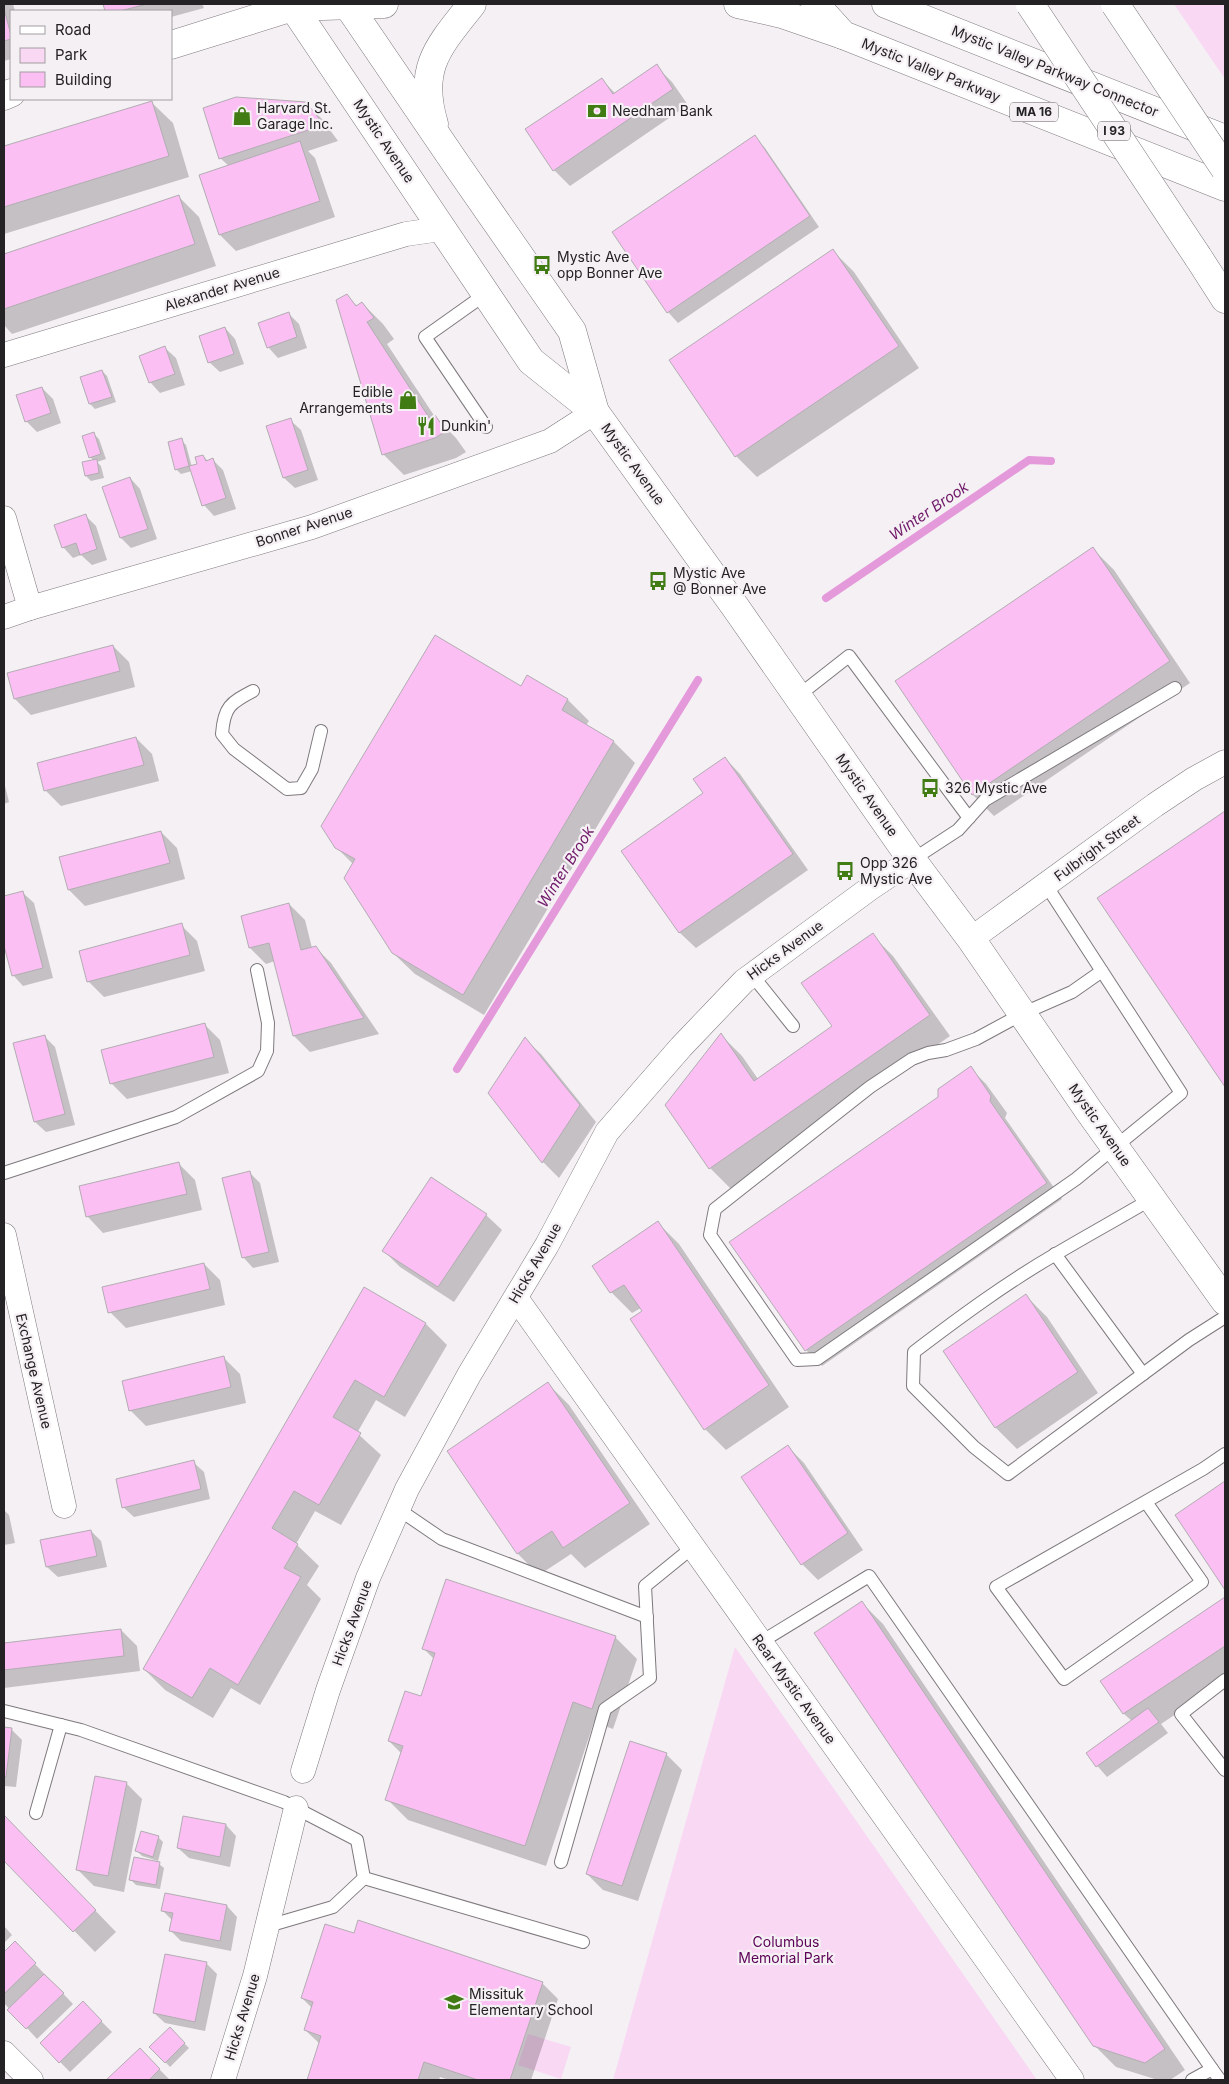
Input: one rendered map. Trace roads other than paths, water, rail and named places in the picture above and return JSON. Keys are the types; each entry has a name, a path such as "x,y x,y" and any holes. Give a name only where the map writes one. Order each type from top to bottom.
{"main road":[{"path":"172,45 294,5 384,4"},
{"path":"437,135 429,106 428,84 430,66 445,38 472,4"},
{"path":"738,4 782,14 843,35"},
{"name":"Mystic Valley Parkway","path":"816,4 843,35 1225,187"},
{"name":"Mystic Valley Parkway Connector","path":"886,4 1225,138"},
{"name":"I 93","path":"1030,4 1225,299"},
{"path":"1116,4 1225,169"},
{"name":"Mystic Avenue","path":"294,5 441,229 487,293 531,360 594,412 798,696 912,860 1024,1013 1116,1148 1225,1301"},
{"name":"Mystic Avenue","path":"348,5 572,331 594,412"}],"street":[{"name":"Alexander Avenue","path":"4,355 406,234 441,229"},
{"name":"Bonner Avenue","path":"4,617 312,527 550,440 594,412"},
{"path":"4,518 30,608"},
{"name":"Fulbright Street","path":"971,939 1156,805 1194,779 1225,762"},
{"name":"Hicks Avenue","path":"303,1771 328,1690 368,1578 407,1489 470,1375 547,1245 607,1132 688,1040 744,981 869,889 912,860"},
{"name":"Exchange Avenue","path":"4,1235 64,1506"},
{"name":"Rear Mystic Avenue","path":"516,1298 1072,2080"},
{"name":"Hicks Avenue","path":"223,2080 268,1926 296,1808"},
{"path":"4,2053 31,2080"}],"lane":[{"path":"486,427 425,337 487,293"},
{"path":"798,696 849,656 969,818"},
{"path":"912,860 958,830 985,800 1175,688"},
{"path":"254,691 234,701 223,717 222,734 234,749 287,789 301,788 312,769 321,731"},
{"path":"1046,885 1102,971 1181,1093 1116,1148 1054,1195 817,1359 797,1360 710,1235 715,1209 870,1087 912,1059 928,1053 946,1050 976,1039 1024,1013 1072,992 1102,971"},
{"path":"4,1173 176,1118 258,1071 267,1051 268,1023 257,970"},
{"path":"752,975 793,1026"},
{"path":"1153,1198 1105,1228 1055,1254 970,1309 914,1352 913,1386 974,1447 1008,1474 1225,1316"},
{"path":"1055,1254 1143,1374"},
{"path":"1146,1502 1202,1582 1064,1679 996,1587 1203,1469 1225,1454"},
{"path":"398,1509 442,1539 647,1616"},
{"path":"561,1862 605,1709 650,1678 645,1586 693,1547"},
{"path":"761,1642 868,1576 1220,2080"},
{"path":"1225,1680 1181,1714 1225,1770"},
{"path":"4,1711 81,1730 296,1808 357,1840 364,1878"},
{"path":"36,1813 61,1725"},
{"path":"268,1926 333,1907 364,1878"},
{"path":"364,1878 583,1942"},
{"path":"1192,2080 1212,2069"}],"waterway":[{"name":"Winter Brook","path":"826,598 1029,460 1051,461"},
{"name":"Winter Brook","path":"457,1069 698,680"}],"place":[{"name":"Needham Bank","path":"597,111"},
{"name":"Harvard St. Garage Inc.","path":"242,116"},
{"name":"Mystic Ave opp Bonner Ave","path":"542,265"},
{"name":"Edible Arrangements","path":"408,400"},
{"name":"Dunkin'","path":"426,426"},
{"name":"Mystic Ave @ Bonner Ave","path":"658,581"},
{"name":"326 Mystic Ave","path":"930,788"},
{"name":"Opp 326 Mystic Ave","path":"845,871"},
{"name":"Missituk Elementary School","path":"454,2002"}],"park label":[{"name":"Columbus Memorial Park","path":"786,1950"}]}
